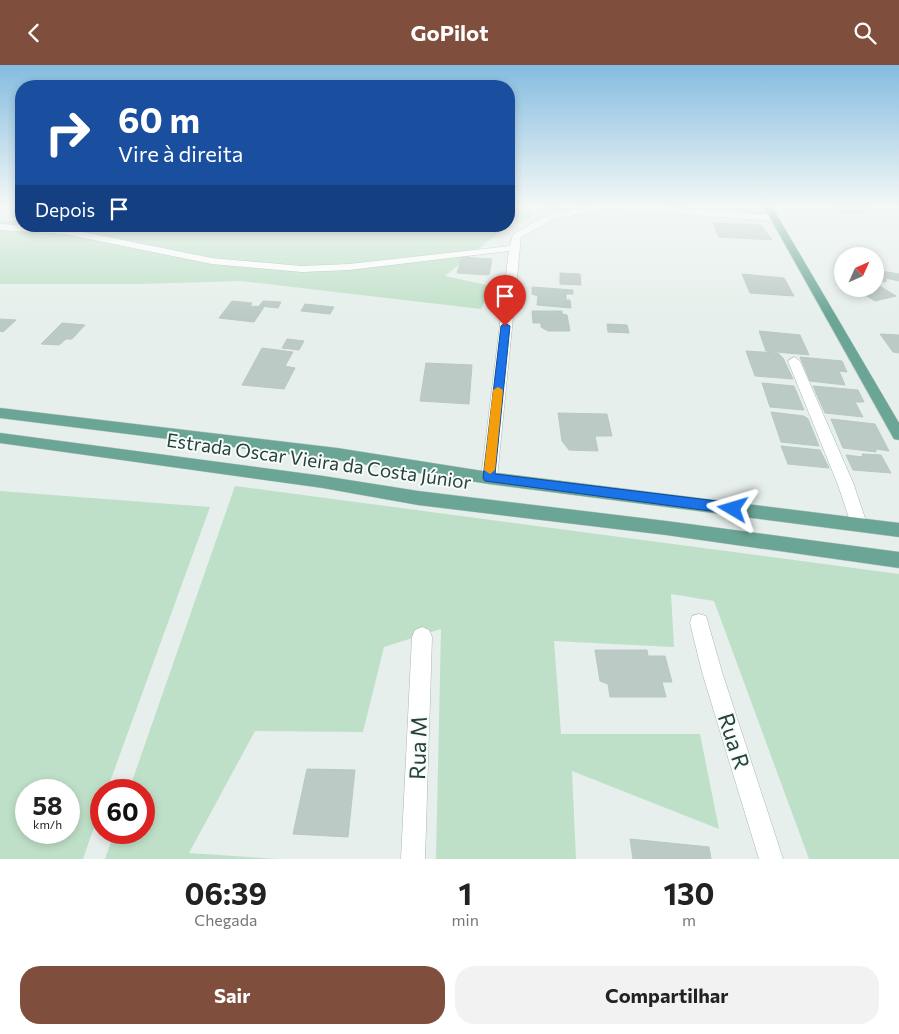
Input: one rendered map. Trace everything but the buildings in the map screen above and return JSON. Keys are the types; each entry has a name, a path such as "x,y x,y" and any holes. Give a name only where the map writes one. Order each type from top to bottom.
{"main road":[{"path":"789,242 899,435"},
{"name":"Estrada Oscar Vieira da Costa Júnior","path":"0,413 337,454 489,478 899,530"},
{"name":"Estrada Oscar Vieira da Costa Júnior","path":"0,438 323,482 410,497 666,528 899,560"}],"street":[{"path":"119,242 212,261 302,269 349,267 514,249"},
{"path":"489,478 515,242"},
{"path":"794,361 846,485 859,524"},
{"name":"Rua R","path":"699,623 712,672 771,859"},
{"name":"Rua M","path":"413,859 422,637"}],"green space":[{"path":"0,242 487,242 445,276 492,286 481,309 241,281 141,284 0,284"},
{"path":"235,486 899,574 899,859 809,859 714,601 671,594 674,647 554,641 561,734 700,734 719,829 572,771 576,859 436,859 441,629 384,647 363,732 255,731 189,853 278,859 105,859 110,844 155,844 155,779 133,779"},
{"path":"0,491 210,507 111,779 90,779 90,839 83,859 0,859"}],"slow traffic":[{"path":"490,470 498,390"}],"route":[{"path":"505,326 489,478 733,509"}]}
